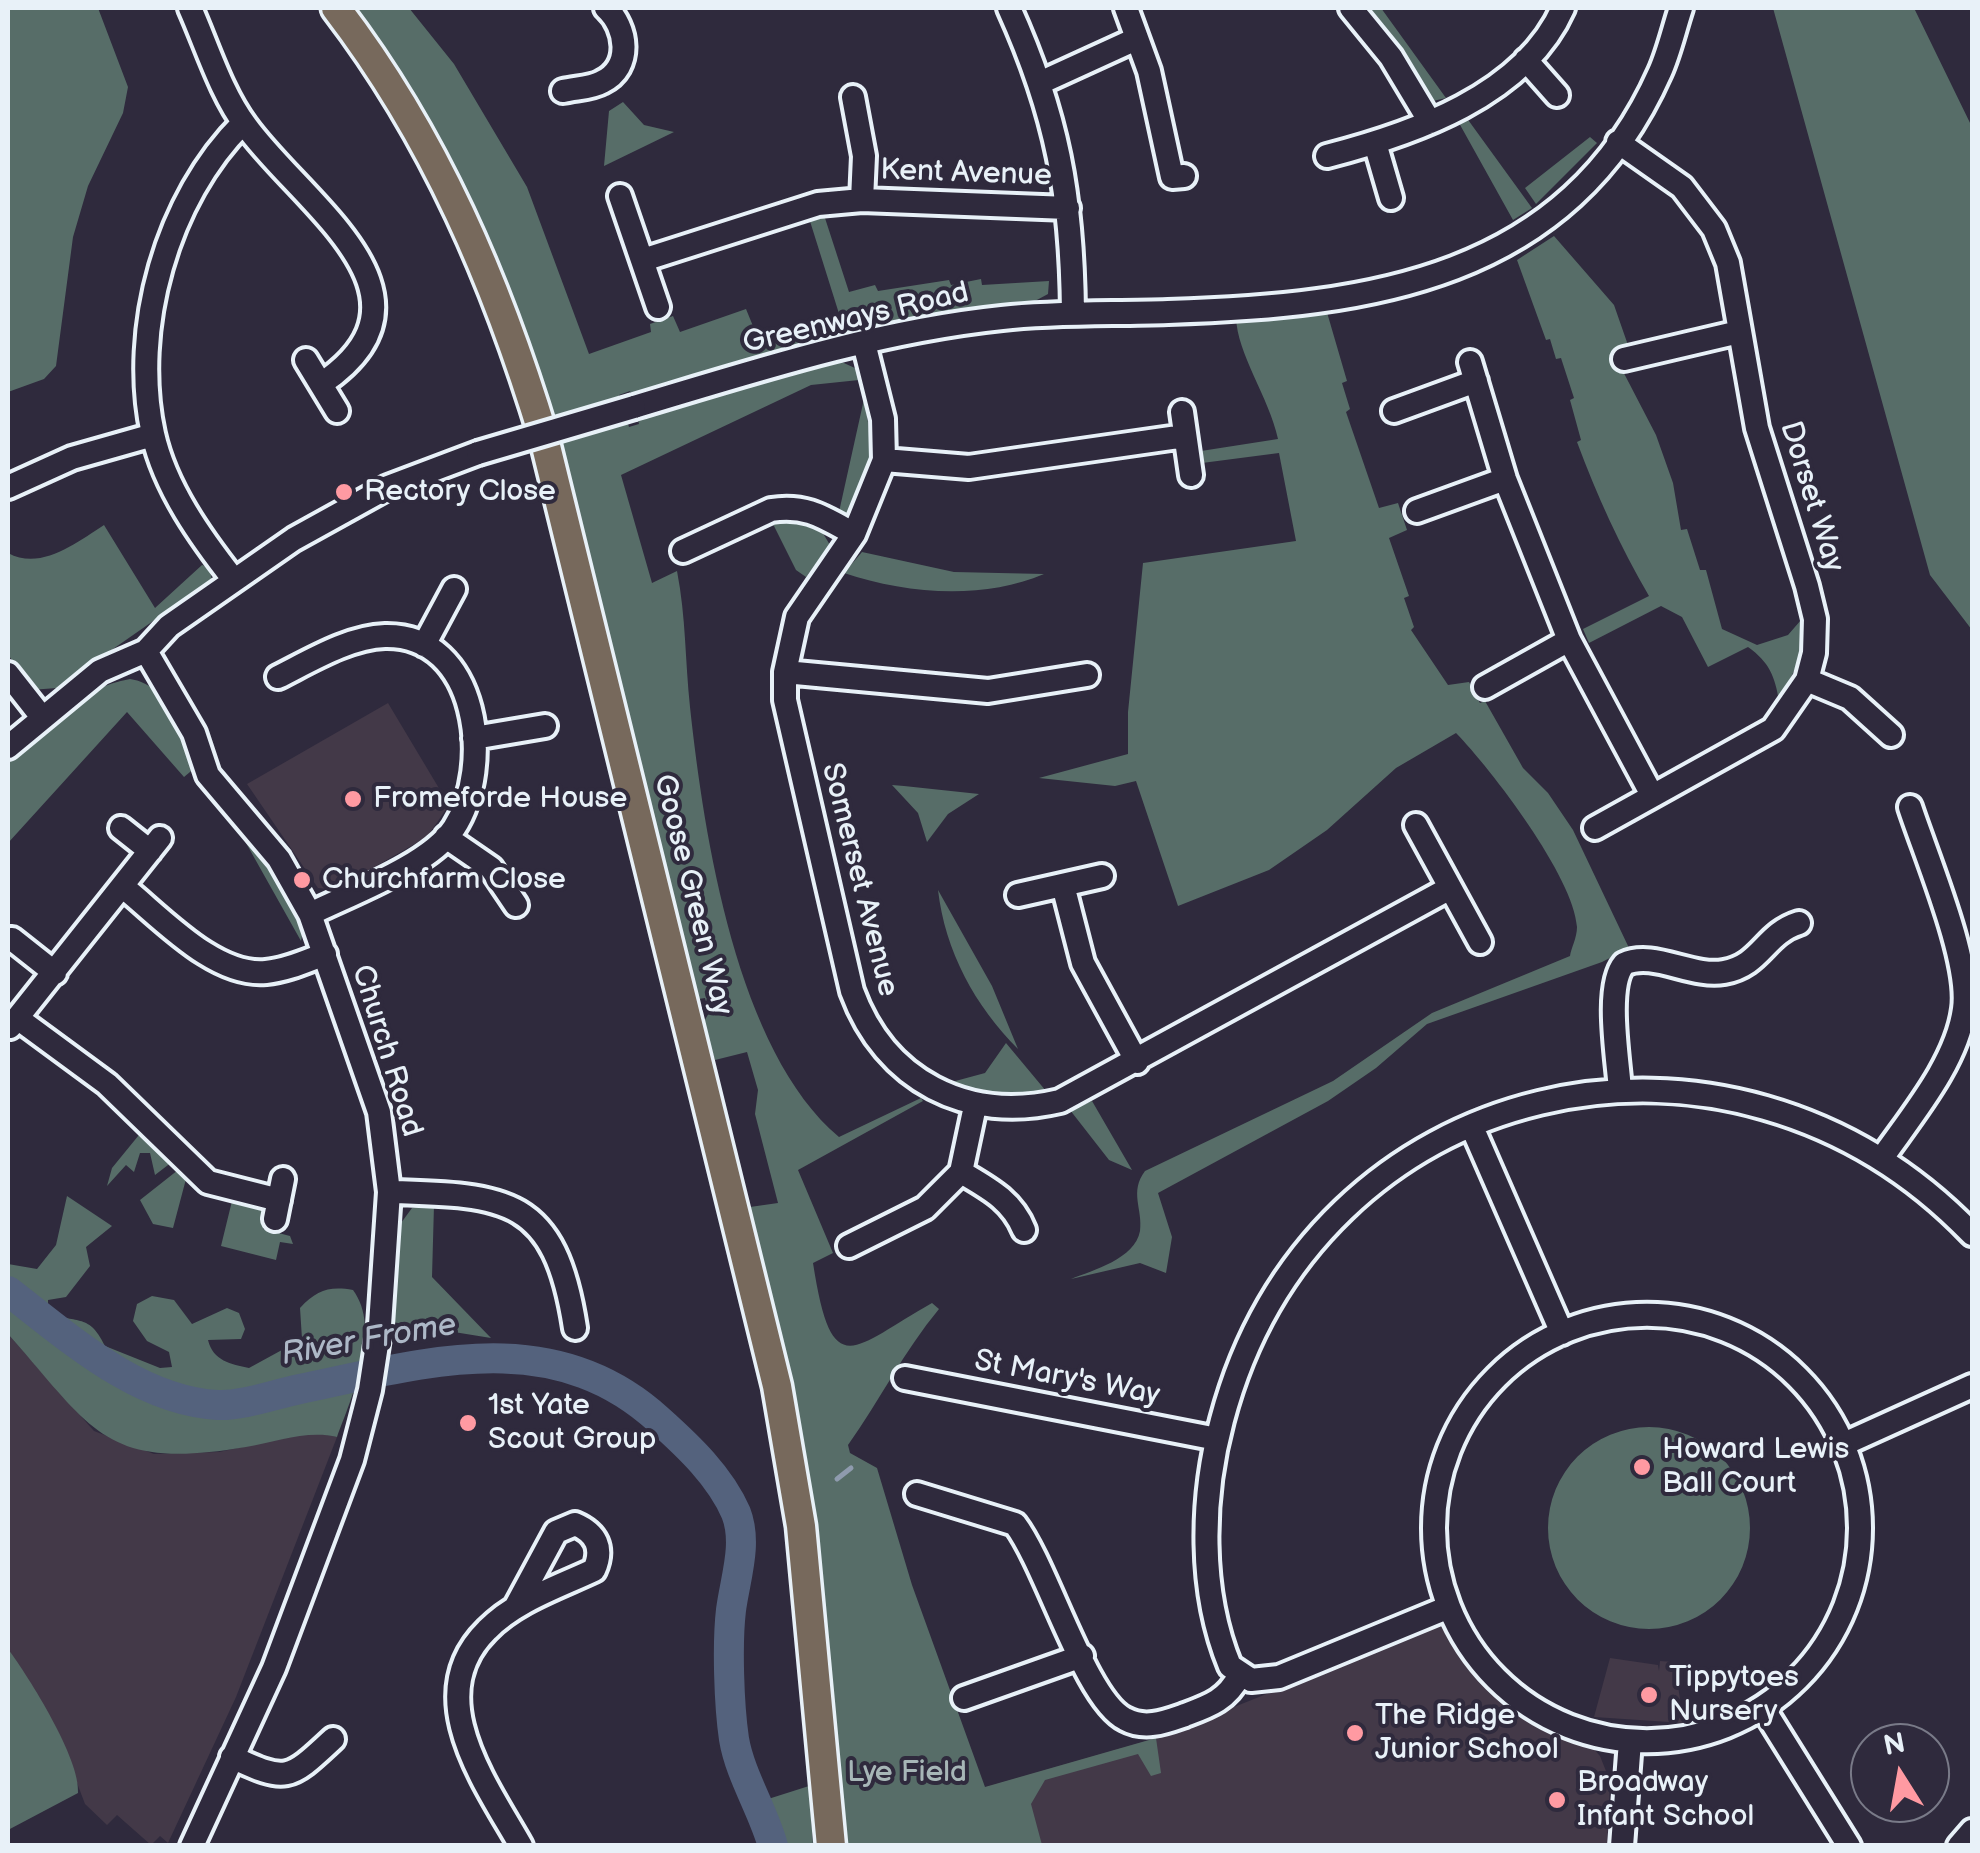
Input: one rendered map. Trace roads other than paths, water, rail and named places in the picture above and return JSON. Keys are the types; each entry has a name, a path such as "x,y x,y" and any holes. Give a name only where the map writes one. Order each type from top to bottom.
{"main road":[{"name":"Goose Green Way","path":"336,8 377,64 446,180 513,335 544,438 778,1386 801,1526 832,1846"}],"street":[{"path":"190,8 243,124 354,248 368,273 374,307 368,335 346,368 322,384"},
{"path":"563,91 607,88 624,52 622,30 606,8"},
{"name":"Kent Avenue","path":"1009,8 1042,82 1068,208 1073,313"},
{"path":"1126,8 1149,71 1172,177 1184,176"},
{"path":"1351,8 1391,57 1430,122"},
{"path":"1327,156 1375,144 1430,122 1526,60 1562,8"},
{"name":"Greenways Road","path":"8,748 41,716 112,664 146,651 168,626 234,580 352,506 478,453 864,343 1002,318 1288,306 1360,298 1407,286 1470,262 1533,227 1589,178 1618,142 1660,73 1681,8"},
{"path":"1042,82 1136,39"},
{"path":"1526,60 1557,95"},
{"name":"Kent Avenue","path":"852,96 864,156 862,200"},
{"path":"234,580 187,514 153,435 148,342 165,258 192,187 243,124"},
{"name":"Dorset Way","path":"1595,828 1773,729 1807,680 1814,653 1814,619 1757,428 1728,263 1714,229 1682,187 1618,142"},
{"path":"1375,144 1391,198"},
{"path":"620,196 658,307"},
{"name":"Kent Avenue","path":"644,260 788,210 862,200 1068,208"},
{"path":"1635,351 1739,332"},
{"name":"Somerset Avenue","path":"864,343 883,419 884,460 854,534 798,617 785,672 785,700 860,1010 883,1048 906,1072 934,1090 975,1106 1017,1109 1060,1102 1450,888"},
{"path":"306,360 337,411"},
{"path":"1394,411 1473,372 1505,479 1568,640 1652,794"},
{"path":"884,460 970,467 1184,424 1191,475"},
{"path":"8,487 72,458 153,435"},
{"path":"1416,512 1505,479"},
{"path":"692,540 787,507 812,510 854,534"},
{"path":"424,645 454,589"},
{"path":"286,667 382,636 424,645 460,682 474,738 468,792 446,837 416,860 310,914"},
{"path":"1485,687 1568,640"},
{"name":"Church Road","path":"146,651 194,733 208,775 279,859 310,914 379,1112 389,1192 378,1340 370,1390 334,1509 274,1668 192,1846"},
{"path":"785,672 962,698 1087,674"},
{"path":"8,674 41,716"},
{"path":"1807,680 1850,698 1891,736"},
{"path":"474,738 532,724"},
{"path":"1882,1158 1952,1049 1964,1008 1963,972 1910,807"},
{"path":"1416,826 1480,942"},
{"path":"121,828 155,844 14,1024 107,1084 208,1182 279,1199"},
{"path":"446,837 491,868 516,904"},
{"path":"1018,896 1102,876"},
{"path":"1063,885 1083,963 1137,1062"},
{"path":"122,886 215,958 243,971 286,968 325,954"},
{"path":"1620,1090 1614,996 1620,968 1637,960 1720,973 1759,956 1779,930 1799,924"},
{"path":"12,939 55,974"},
{"path":"1759,956 1772,977"},
{"path":"1450,1607 1280,1676 1251,1680 1239,1676 1224,1652 1209,1574 1208,1503 1217,1439 1248,1344 1312,1244 1384,1176 1472,1127 1556,1098 1620,1090 1670,1090 1753,1102 1825,1126 1882,1158 1972,1234"},
{"path":"858,1235 925,1208 961,1172 975,1106"},
{"path":"1472,1127 1562,1332"},
{"path":"961,1172 997,1193 1024,1218"},
{"path":"389,1192 483,1197 507,1204 528,1218 556,1250 574,1328"},
{"path":"1644,1315 1683,1318 1725,1330 1790,1368 1823,1406 1844,1444 1861,1523 1847,1604 1804,1672 1763,1708 1690,1737 1630,1741 1584,1732 1527,1705 1480,1662 1450,1607 1438,1567 1434,1528 1439,1484 1452,1442 1472,1406 1505,1368 1562,1332 1619,1316 1644,1315"},
{"name":"St Mary's Way","path":"906,1378 1217,1439"},
{"path":"1844,1444 1972,1386"},
{"path":"917,1494 1015,1524 1114,1712 1140,1724 1159,1724 1214,1704 1229,1694 1239,1676"},
{"path":"515,1608 486,1630 472,1649 459,1702 462,1731 473,1764 522,1846"},
{"path":"964,1698 1082,1656"},
{"path":"1763,1708 1850,1846"},
{"path":"232,1757 281,1776 296,1774 333,1739"},
{"path":"1622,1846 1630,1741"},
{"path":"1960,1846 1972,1832"}],"waterway":[{"name":"River Frome","path":"8,1291 106,1364 160,1392 188,1401 238,1404 394,1369 487,1358 532,1361 576,1371 618,1390 692,1451 736,1513 741,1549 730,1624 732,1725 741,1766 773,1846"},
{"path":"837,1479 851,1468"}],"place":[{"name":"Rectory Close","path":"344,492"},
{"name":"Fromeforde House","path":"353,799"},
{"name":"Churchfarm Close","path":"302,880"},
{"name":"1st Yate Scout Group","path":"468,1423"},
{"name":"Howard Lewis Ball Court","path":"1642,1467"},
{"name":"Tippytoes Nursery","path":"1649,1695"},
{"name":"The Ridge Junior School","path":"1355,1733"},
{"name":"Broadway Infant School","path":"1557,1800"}],"park label":[{"name":"Lye Field","path":"907,1773"}]}
